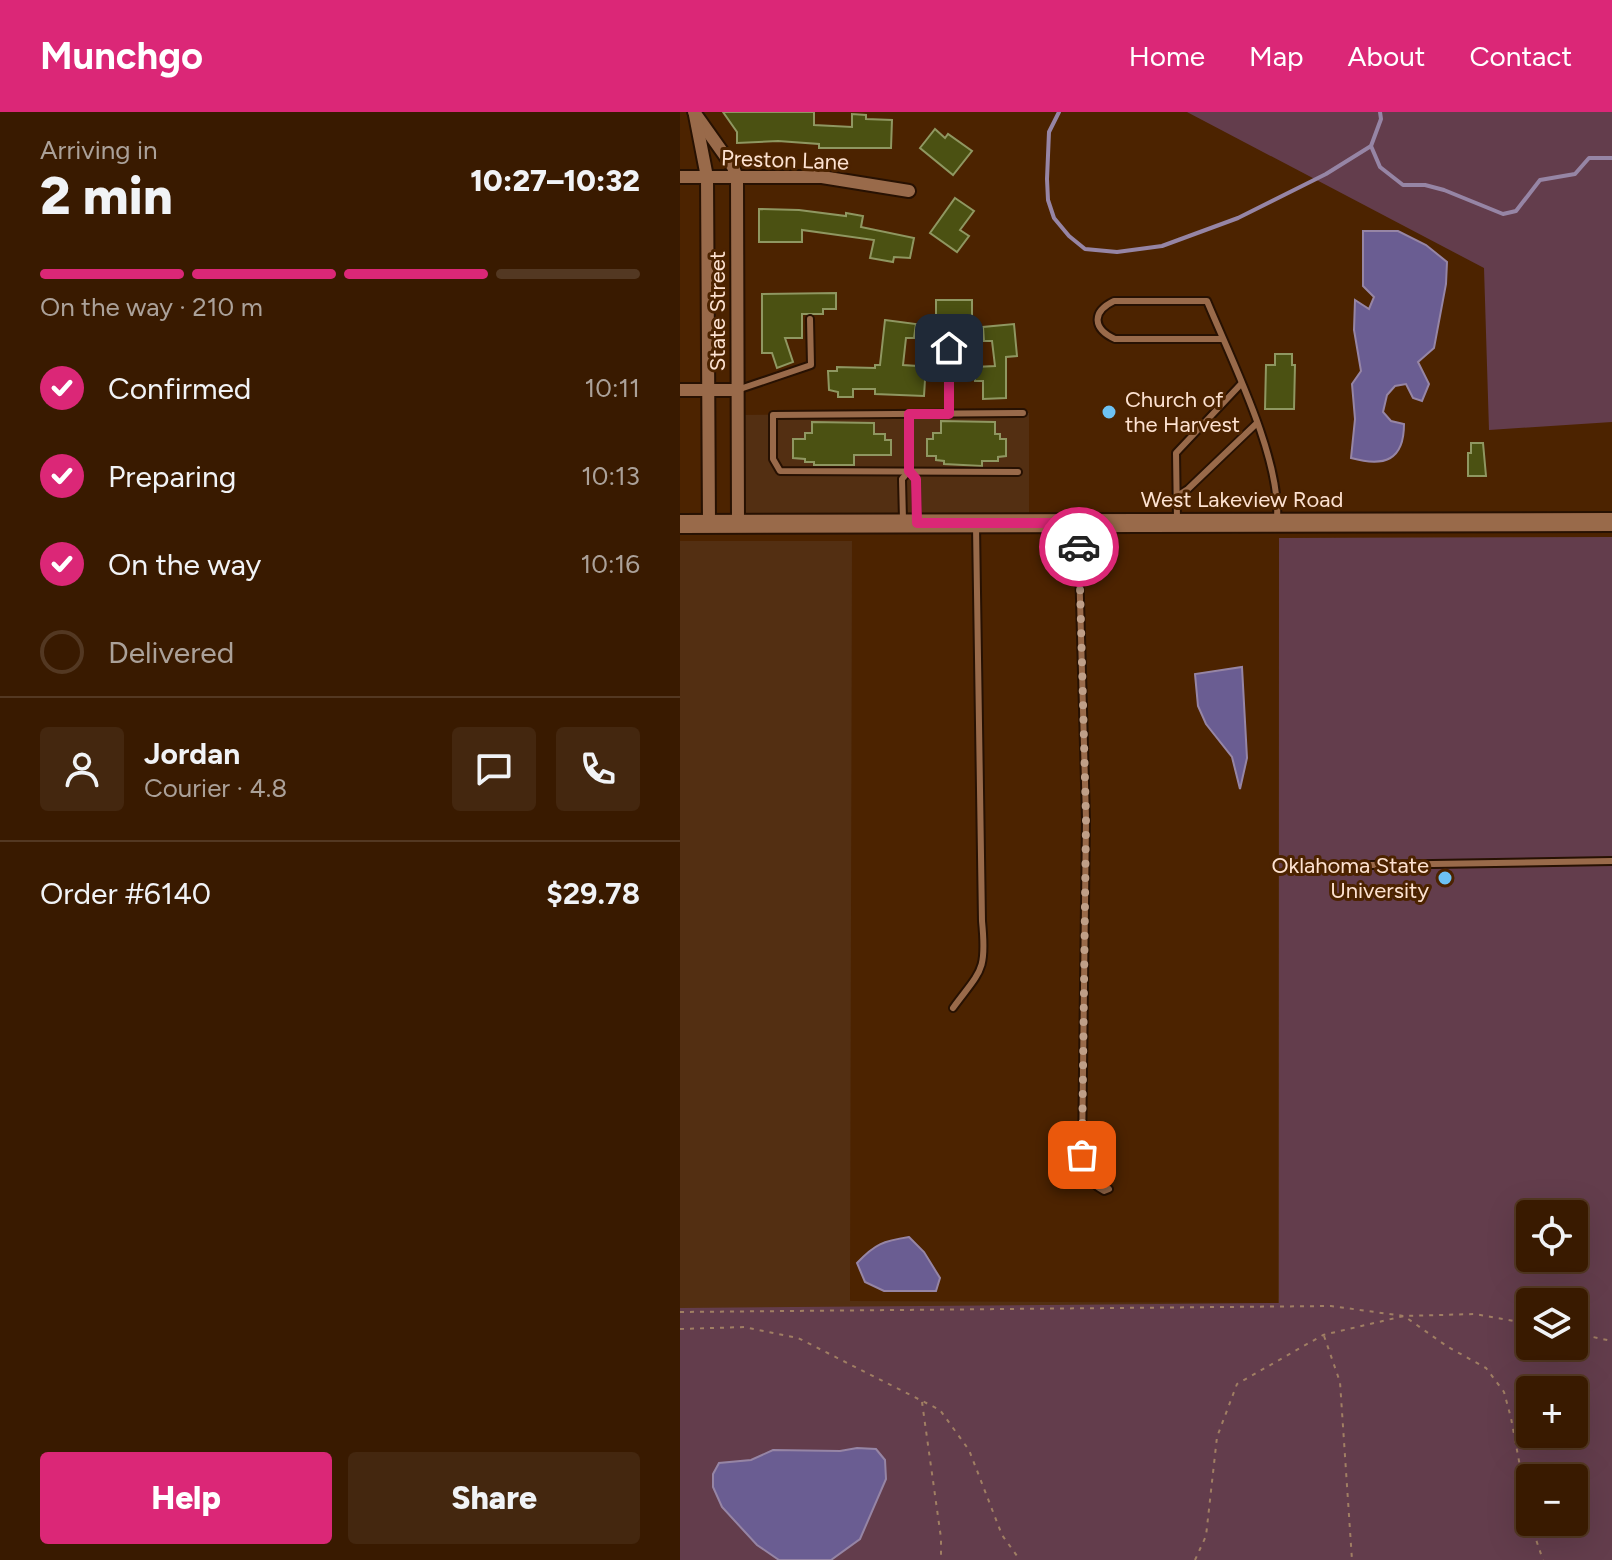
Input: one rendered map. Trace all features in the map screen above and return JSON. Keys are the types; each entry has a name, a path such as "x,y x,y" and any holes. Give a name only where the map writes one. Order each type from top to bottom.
{"main road":[{"name":"West Lakeview Road","path":"680,524 1612,522"}],"street":[{"name":"State Street","path":"694,112 707,177 709,523"},
{"name":"State Street","path":"694,112 733,167 737,178 738,524"},
{"name":"Preston Lane","path":"680,177 822,177 909,191"},
{"path":"680,390 737,390"}],"lane":[{"path":"1223,339 1115,339 1103,334 1098,326 1098,315 1103,306 1114,301 1207,301 1223,339 1241,384 1274,474 1277,523"},
{"path":"737,390 811,365 810,319"},
{"path":"949,348 949,414"},
{"path":"1177,523 1176,453 1241,384"},
{"path":"1018,472 780,471 773,459 773,415 1023,413"},
{"path":"909,414 909,471 916,479 910,523"},
{"path":"1177,496 1256,424"},
{"path":"909,471 902,479 910,523"},
{"path":"953,1008 976,980 982,967 984,947 976,523"},
{"path":"1078,523 1086,819 1082,1155 1085,1175 1091,1184 1104,1191 1109,1189"},
{"path":"1371,865 1612,861"}],"path":[{"path":"680,1312 1331,1306 1404,1316 1475,1314 1516,1321"},
{"path":"1195,1560 1206,1536 1217,1437 1237,1384 1323,1335 1404,1316 1448,1347 1486,1368 1504,1392 1519,1464"},
{"path":"680,1329 744,1327 798,1338 940,1410 969,1450 1002,1535 1020,1560"},
{"path":"1323,1335 1340,1382 1352,1560"},
{"path":"1588,1336 1612,1341"},
{"path":"922,1401 941,1538 941,1560"},
{"path":"1535,1536 1543,1560"}],"shaded area":[{"path":"1187,112 1612,112 1612,422 1489,430 1484,268"},
{"path":"1363,231 1398,231 1426,245 1447,262 1434,348 1418,362 1429,384 1422,401 1413,398 1406,384 1395,386 1387,395 1383,412 1391,421 1404,424 1403,436 1396,453 1390,458 1373,462 1351,458 1355,419 1352,384 1361,371 1354,330 1355,300 1369,309 1374,297 1363,286"},
{"path":"1029,413 1029,521 738,522 737,415"},
{"name":"Oklahoma State University","path":"1612,537 1612,1560 680,1560 680,541 852,541 850,1301 1278,1303 1279,538"},
{"name":"Oklahoma State University","path":"1612,537 1612,1560 680,1560 680,1308 1279,1303 1279,538"},
{"path":"1242,667 1247,758 1240,789 1232,757 1206,724 1198,706 1195,674"},
{"path":"909,1237 924,1252 940,1278 936,1291 884,1291 865,1282 857,1263 880,1244"},
{"path":"876,1449 885,1460 886,1479 860,1539 831,1560 779,1560 757,1545 722,1507 713,1487 713,1474 719,1463 751,1460 773,1450 840,1451"}],"building":[{"path":"723,112 814,112 814,125 852,127 852,114 866,115 866,119 892,120 891,148 819,148 819,144 778,141 737,143 737,132"},
{"path":"935,129 945,138 948,134 972,151 953,175 920,148"},
{"path":"955,198 974,211 960,230 969,236 957,252 930,233"},
{"path":"759,209 863,216 861,227 914,238 910,258 894,257 893,262 870,258 874,240 802,230 802,242 759,242"},
{"path":"836,293 836,309 823,309 823,314 802,314 802,338 785,338 793,362 777,368 772,353 762,353 762,294"},
{"path":"936,300 972,300 972,318 950,322 950,315 936,315"},
{"path":"885,320 916,324 914,338 906,338 903,365 933,367 933,380 925,380 924,396 875,394 875,389 853,389 853,397 838,397 838,392 829,390 828,371 837,371 837,367 875,368 875,365 880,365"},
{"path":"1014,324 1017,356 1006,357 1006,398 983,399 983,381 975,381 975,367 995,366 992,341 984,341 983,327"},
{"path":"1275,354 1292,354 1292,365 1295,365 1294,409 1265,409 1266,365 1275,365"},
{"path":"941,421 995,422 995,434 1000,434 1000,439 1006,439 1006,456 998,457 998,461 982,461 982,466 944,464 944,461 936,460 936,456 927,456 927,439 933,439 933,433 941,433"},
{"path":"812,422 874,423 874,434 885,434 885,440 891,440 891,455 854,455 854,465 814,465 814,462 805,462 805,459 793,458 793,439 805,439 805,433 812,433"},
{"path":"1471,443 1483,443 1486,476 1468,476"}],"waterway":[{"path":"1059,112 1049,132 1048,200 1054,218 1085,249 1117,252 1162,246 1238,218 1326,174 1371,146 1381,119 1380,112"},
{"path":"1371,146 1380,167 1403,185 1425,185 1444,190 1503,214 1516,211 1540,180 1575,174 1589,158 1612,158"}],"way so far":[{"path":"1079,547 1086,819 1082,1155"}],"place":[{"name":"Church of the Harvest","path":"1109,412"},
{"name":"Oklahoma State University","path":"1445,878"}],"route":[{"path":"949,348 949,414 909,414 909,471 916,479 917,523 1078,523 1079,547"}]}
